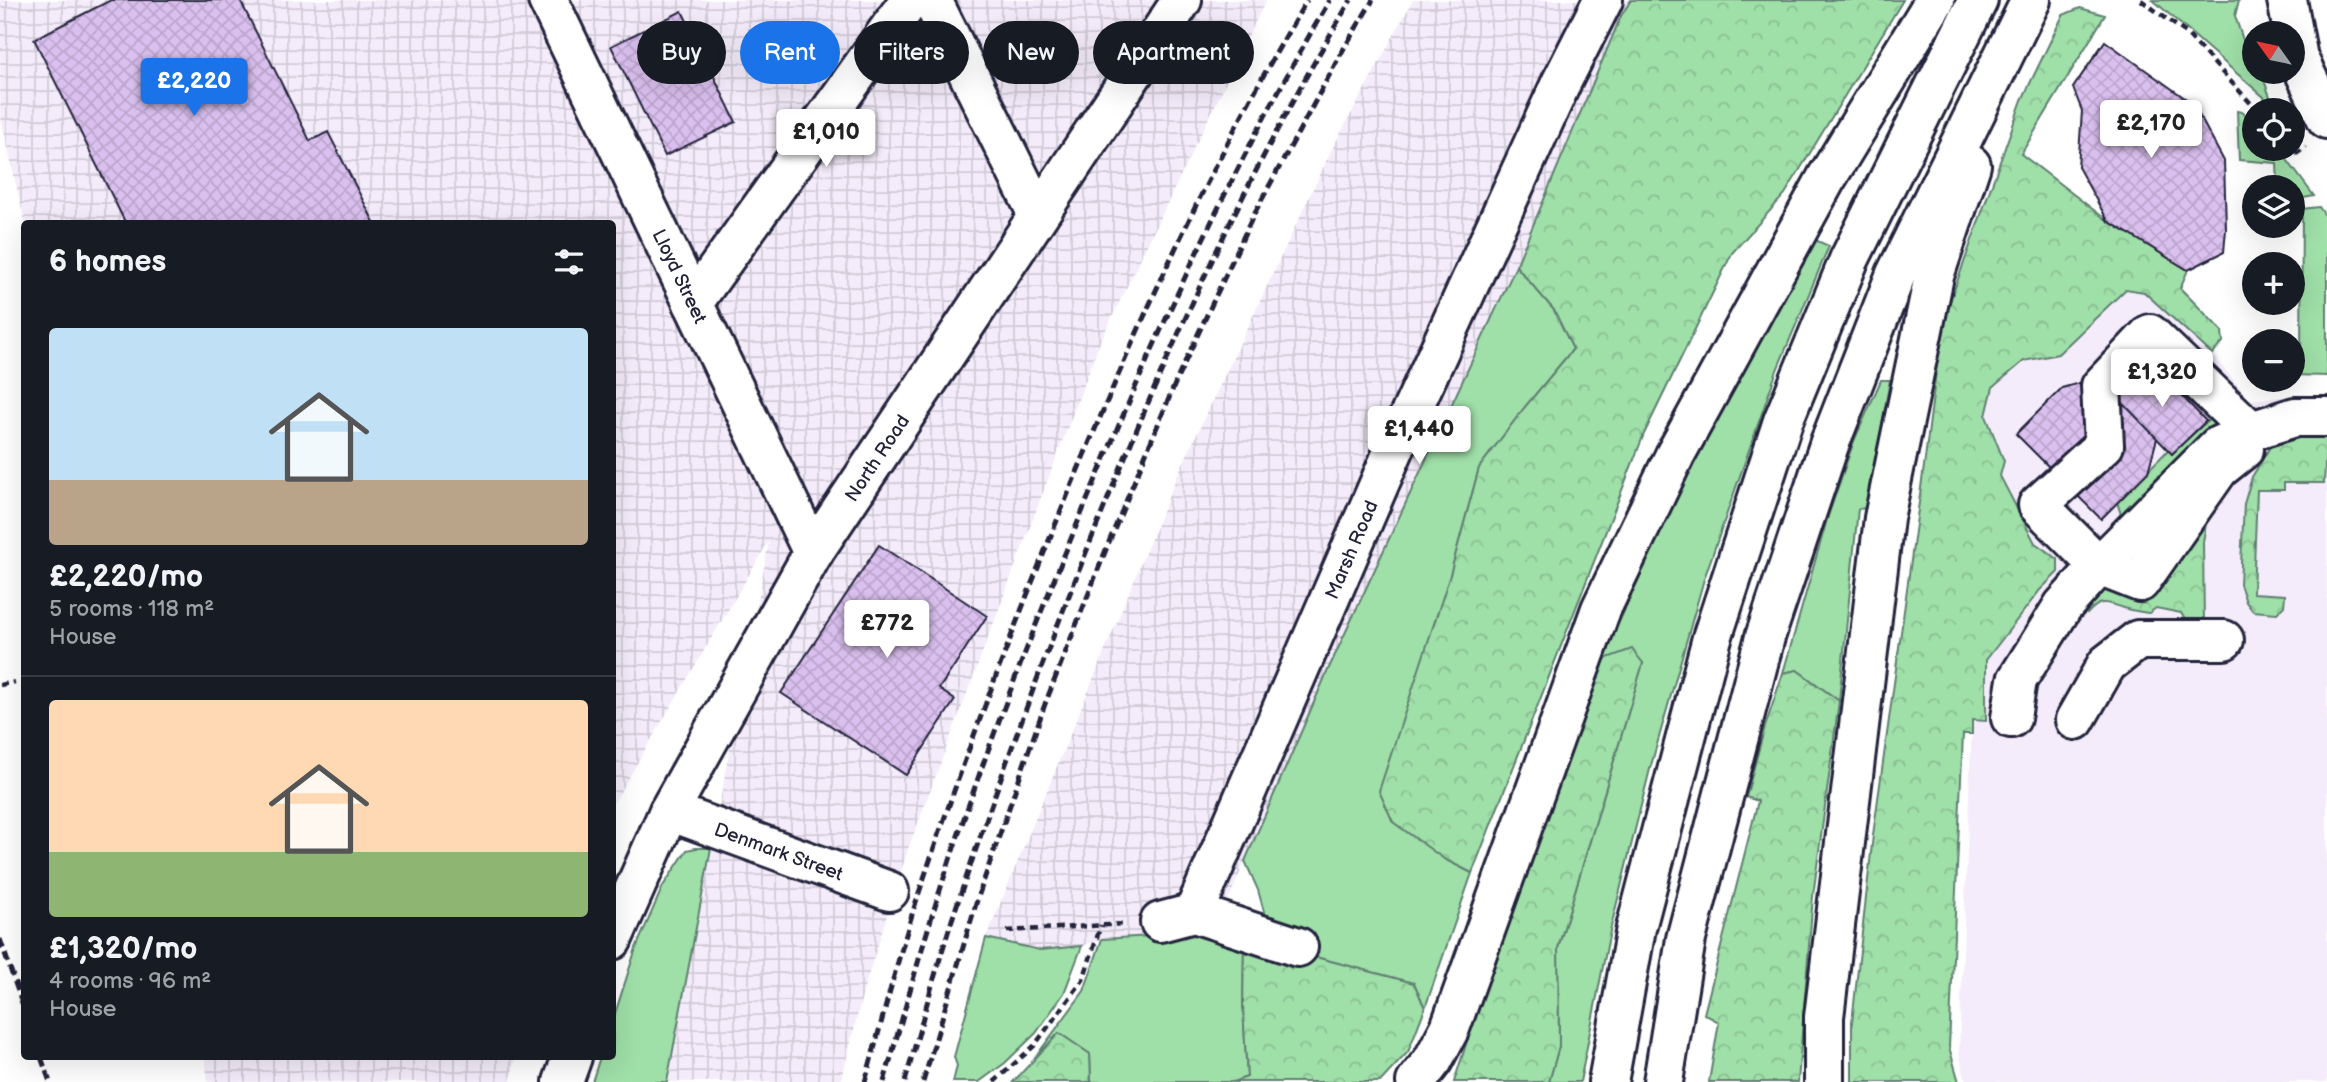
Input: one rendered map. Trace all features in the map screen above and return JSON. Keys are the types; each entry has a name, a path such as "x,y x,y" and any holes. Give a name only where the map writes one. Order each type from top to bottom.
{"main road":[{"name":"Lloyd Street","path":"548,0 813,553"},
{"path":"693,303 910,0"},
{"path":"932,0 1038,215"},
{"name":"North Road","path":"616,931 669,811 813,553 1182,0"},
{"name":"Marsh Road","path":"1298,947 1177,918 1562,81 1603,0"},
{"path":"1416,1082 1433,1060 1450,1028 1601,609 1658,490 1826,180 1935,0"},
{"path":"1608,1082 1636,928 1712,638 1783,421 1849,260 1978,0"},
{"path":"2287,0 2298,58 2327,120"},
{"path":"1663,1082 1686,939 1765,637 1829,445 1896,274 2026,9"},
{"path":"1824,1082 1824,1017 1884,518 1934,276 2026,9"},
{"path":"2099,566 2038,505 2104,444 2101,386 2150,334 2248,440"},
{"path":"2011,719 2017,680 2063,606 2218,446 2248,440 2295,417 2327,417"},
{"path":"2074,720 2106,664 2138,640 2224,640"},
{"name":"Denmark Street","path":"669,811 889,891"},
{"path":"563,1082 571,1060"}],"path":[{"path":"2141,0 2186,33 2246,98"},
{"path":"0,685 15,682"},
{"path":"994,1082 1034,1046 1083,979 1101,925 1007,931"}],"shaded area":[{"path":"0,0 1266,0 1254,25 1254,21 1093,21 1093,84 1225,84 1100,342 908,849 864,989 841,1082 667,1082 769,541 616,799 616,220 24,220 0,114"},
{"path":"1413,0 1647,0 1516,266 1328,670 1214,933 1102,939 1082,946 1040,950 986,938 1177,476 1331,151"},
{"path":"2126,289 2144,292 2212,354 2250,400 2277,397 2327,398 2327,1082 1966,1082 1959,1053 1972,720 1986,721 1986,660 2040,590 2058,572 2058,559 2035,543 2000,476 1986,416 1993,387 2024,361 2058,354"},
{"path":"205,1060 515,1060 510,1082 208,1082"}],"green space":[{"path":"1631,0 1903,0 1785,194 1732,253 1644,434 1472,873 1444,859 1393,822 1379,791 1450,575 1479,468 1573,349 1554,310 1516,266 1621,16"},
{"path":"2153,0 2239,0 2235,16 2242,37 2242,78"},
{"path":"2080,8 2105,15 2021,154 2108,221 2188,270 2180,288 2222,331 2223,342 2212,354 2144,292 2126,289 2058,354 2024,361 1993,387 1986,416 2004,461 2000,476 2035,543 2058,559 2058,572 2040,590 1986,660 1986,721 1972,720 1972,734 1963,734 1949,1047 1959,1082 1852,1082 1852,1022 1873,835 1942,324 2022,100 2063,15"},
{"path":"2249,84 2265,84 2270,98 2265,98"},
{"path":"2237,111 2242,112 2242,160 2239,160"},
{"path":"2252,161 2288,161 2298,175 2278,175 2277,163"},
{"path":"2305,184 2314,196 2305,198"},
{"path":"2319,207 2327,218 2327,376 2305,375 2305,329 2301,329 2301,315 2305,315 2305,252 2302,252 2302,238 2305,238 2305,209"},
{"path":"1815,240 1829,246 1777,370 1704,579 1650,769 1610,931 1580,1082 1549,1082 1559,1046 1558,948 1643,663 1602,660 1680,487 1746,359"},
{"path":"1516,266 1554,310 1573,349 1479,468 1450,575 1444,859 1472,873 1425,1008 1414,983 1304,954 1309,932 1266,919 1258,890 1245,861 1328,670"},
{"path":"1881,380 1890,380 1867,508 1858,509 1839,701 1797,670 1783,673 1828,516 1854,441"},
{"path":"2210,419 2215,427 2123,521 2117,502 2168,450 2172,453"},
{"path":"2327,430 2324,483 2284,483 2284,490 2257,490 2253,593 2285,595 2284,606 2277,613 2253,611 2246,602 2240,584 2244,504 2252,477 2270,447 2279,439"},
{"path":"2207,518 2203,542 2204,623 2187,623 2181,613 2156,608 2149,613 2110,603 2101,603 2087,614 2074,610 2090,585 2124,598 2131,597"},
{"path":"1632,649 1643,663 1558,948 1559,1046 1549,1082 1454,1082 1487,979 1602,660"},
{"path":"1797,670 1839,701 1813,896 1798,1082 1709,1082 1719,1022 1704,1014 1758,801 1746,797 1783,673"},
{"path":"711,848 667,1082 592,1082 599,1060 616,1060 616,1011 636,948 663,886 687,850"},
{"path":"1202,933 1244,945 1243,1007 1247,1077 1233,1082 1091,1082 1090,1054 1059,1033 1034,1059 1084,991 1102,939"},
{"path":"986,938 1040,950 1082,946 1064,993 1036,1033 1005,1063 979,1082 953,1082 957,1066 954,1057"},
{"path":"1244,945 1304,954 1414,983 1425,1008 1408,1052 1380,1082 1233,1082 1247,1077 1243,1007"},
{"path":"1059,1033 1090,1054 1091,1082 1013,1082"}],"building":[{"path":"111,0 240,0 310,141 328,132 373,220 124,220 34,39"},
{"path":"682,11 687,21 662,21"},
{"path":"637,33 637,84 718,84 736,122 665,156 611,46"},
{"path":"2105,41 2193,104 2224,161 2224,252 2188,270 2108,221 2078,167 2082,111 2073,88"},
{"path":"2157,361 2173,378 2148,472 2101,519 2016,434 2062,388"},
{"path":"2151,364 2206,421 2172,454 2117,397"},
{"path":"879,545 987,616 939,689 955,700 906,775 781,693"}],"railway":[{"path":"865,1082 900,954 943,821 1050,539 1168,264 1248,104 1307,0"},
{"path":"884,1082 960,831 997,725 1059,569 1127,405 1180,287 1267,113 1330,0"},
{"path":"905,1082 946,938 981,833 1042,665 1108,498 1180,329 1233,217 1289,107 1351,0"},
{"path":"923,1082 978,897 1045,704 1109,542 1177,379 1254,214 1373,0"},
{"path":"0,939 21,1000"},
{"path":"42,1060 50,1082"}]}
